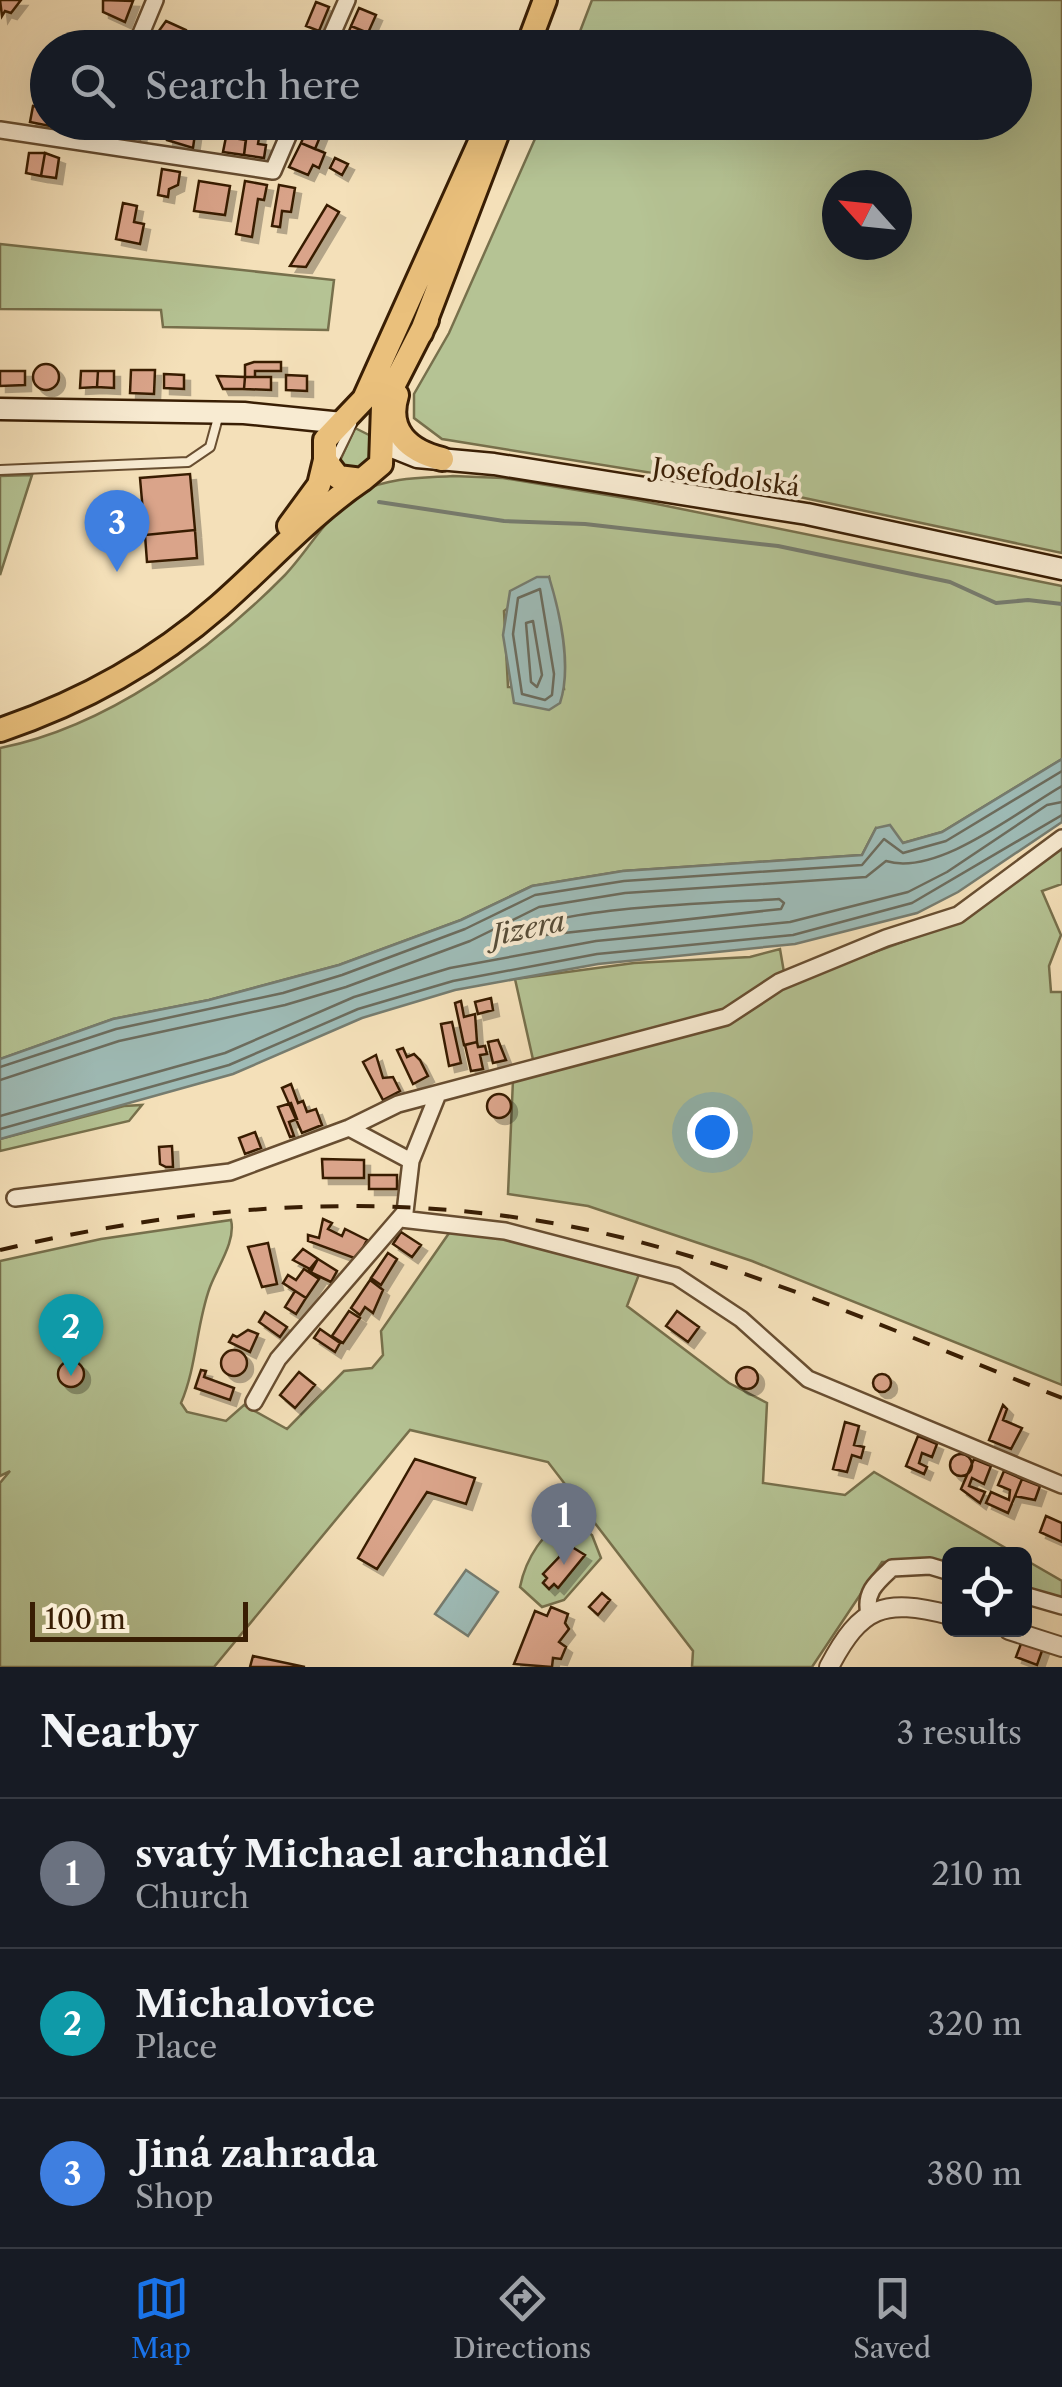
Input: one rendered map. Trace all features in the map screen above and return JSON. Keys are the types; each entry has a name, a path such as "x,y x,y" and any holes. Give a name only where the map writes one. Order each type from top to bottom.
{"main road":[{"path":"534,30 545,0"},
{"path":"253,574 316,490 326,462 327,436 346,422 364,399 481,140"},
{"path":"442,460 412,449 394,420 396,396 495,140"},
{"path":"0,730 64,705 136,666 199,623 331,502 380,464 383,406 427,320"},
{"path":"0,409 219,412 346,422 371,426 382,442"},
{"path":"272,416 314,442 343,479 364,479 442,460"},
{"name":"Josefodolská","path":"382,442 400,453 806,514 1062,569"}],"street":[{"path":"142,30 155,0"},
{"path":"334,30 347,0"},
{"path":"0,130 30,134"},
{"path":"73,140 273,172 286,140"},
{"path":"14,1198 230,1172 350,1128 398,1104 726,1017 779,982 886,938 958,915 1062,838"},
{"path":"254,1402 278,1359 401,1218 408,1206 412,1160 438,1094"},
{"path":"350,1128 412,1160"},
{"path":"401,1218 505,1231 676,1276 740,1319 808,1380 1062,1485"},
{"path":"868,1614 866,1600 871,1588 892,1568 930,1566 942,1570"},
{"path":"1032,1597 1062,1606"},
{"path":"829,1667 844,1639 868,1614 910,1605 942,1612"},
{"path":"1031,1637 1062,1647"}],"lane":[{"path":"0,470 78,470 188,462 214,442 219,412"}],"green space":[{"path":"592,0 1062,0 1062,553 795,496 442,439 414,418 414,394 449,333 534,140 1032,140 1032,30 581,30"},
{"path":"0,244 334,280 328,330 163,327 161,310 0,309"},
{"path":"355,428 371,436 374,459 355,472 338,465"},
{"path":"32,475 0,575 0,476"},
{"path":"453,476 503,478 637,500 1062,586 1062,759 942,832 903,843 876,828 862,855 623,871 532,886 461,920 339,965 209,1000 113,1019 0,1059 0,748 79,723 190,658 256,603 285,575 340,508 363,491 396,481","holes":["549,577 564,689 508,687 504,611"]},
{"path":"1062,845 1062,884 1042,891 1061,935 1049,966 1051,992 1062,992 1062,1385 752,1261 588,1206 508,1194 513,1080 536,1073 515,979 634,963 750,957 780,949 786,984 961,921"},
{"path":"142,1105 129,1121 0,1151 0,1139 124,1106"},
{"path":"231,1220 229,1245 205,1301 181,1403 187,1412 226,1421 244,1405 287,1429 344,1371 372,1368 383,1355 381,1331 454,1226 641,1269 627,1306 729,1383 767,1403 763,1483 845,1495 874,1472 1004,1547 942,1547 942,1565 882,1562 812,1667 692,1667 693,1651 548,1462 410,1430 214,1667 0,1667 0,1483 10,1471 0,1476 0,1261 101,1239"},
{"path":"572,1522 592,1535 601,1558 564,1600 542,1607 520,1587 537,1547 562,1525","holes":["564,1543 584,1555 559,1587 554,1584 549,1589 543,1583 547,1578 544,1574 562,1554 558,1549"]},
{"path":"1032,1564 1062,1581 1062,1601 1032,1592"}],"water":[{"path":"537,577 549,577 565,657 560,703 549,710 514,703 503,635 510,591"},
{"name":"Jizera","path":"1062,759 1062,822 958,892 917,913 795,944 598,964 455,990 362,1018 233,1074 0,1139 0,1059 113,1019 209,1000 339,965 461,920 532,886 623,871 862,855 876,828 890,825 903,843 942,832"},
{"path":"466,1570 498,1592 468,1636 435,1614"}],"building":[{"path":"0,0 21,0 11,13 5,11 2,16"},
{"path":"103,0 133,1 125,22 103,12"},
{"path":"316,2 329,7 319,30 306,26"},
{"path":"359,8 376,15 369,30 351,26"},
{"path":"166,21 186,30 160,30"},
{"path":"167,140 194,140 193,148"},
{"path":"225,140 246,140 244,155 223,152"},
{"path":"246,140 259,140 258,144 266,145 264,158 244,155"},
{"path":"302,140 319,140 315,149 301,143"},
{"path":"301,143 325,153 319,168 313,165 308,175 289,167"},
{"path":"29,153 45,153 41,176 26,173"},
{"path":"45,153 59,158 56,178 41,176"},
{"path":"335,158 348,164 342,175 330,168"},
{"path":"162,169 180,172 178,185 169,189 168,197 158,195"},
{"path":"199,181 230,186 225,215 194,211"},
{"path":"245,181 267,185 264,200 258,199 252,237 236,234"},
{"path":"279,185 295,188 291,212 282,211 280,227 272,226"},
{"path":"123,203 137,206 134,222 144,224 140,244 116,239"},
{"path":"327,205 339,212 306,267 290,266"},
{"path":"281,362 281,371 255,371 255,377 245,377 245,365"},
{"path":"46,364 55,368 59,377 55,386 46,390 37,386 33,377 37,368"},
{"path":"131,370 155,370 154,394 130,393"},
{"path":"0,371 25,371 25,385 0,386"},
{"path":"81,371 98,371 97,387 80,388"},
{"path":"98,371 114,371 114,388 97,387"},
{"path":"164,374 184,375 184,389 164,388"},
{"path":"286,375 307,376 307,391 286,390"},
{"path":"217,376 245,377 244,389 223,389"},
{"path":"245,377 271,377 271,390 244,389"},
{"path":"190,474 195,530 145,535 140,478"},
{"path":"195,530 197,558 147,562 145,535"},
{"path":"491,998 493,1010 478,1014 475,1002"},
{"path":"461,1001 464,1017 475,1014 477,1042 464,1045 455,1003"},
{"path":"452,1022 461,1063 449,1066 441,1024"},
{"path":"498,1040 506,1060 493,1063 488,1042"},
{"path":"477,1042 478,1047 485,1046 487,1054 480,1055 483,1069 471,1071 465,1045"},
{"path":"403,1048 407,1057 414,1054 420,1060 428,1076 413,1084 397,1050"},
{"path":"376,1055 383,1078 393,1077 400,1091 383,1100 363,1062"},
{"path":"291,1084 298,1103 303,1101 307,1112 316,1109 322,1125 302,1133 282,1088"},
{"path":"499,1094 511,1106 499,1118 487,1106"},
{"path":"291,1103 297,1119 289,1122 294,1136 290,1137 278,1107"},
{"path":"255,1132 261,1148 245,1154 239,1138"},
{"path":"172,1146 173,1167 166,1167 160,1164 159,1147"},
{"path":"322,1159 364,1160 364,1178 323,1178"},
{"path":"369,1175 397,1175 397,1189 369,1189"},
{"path":"323,1219 332,1223 328,1229 342,1236 345,1229 367,1240 357,1259 308,1241 308,1235 319,1238"},
{"path":"401,1232 421,1245 412,1257 393,1244"},
{"path":"268,1243 277,1284 262,1287 248,1247"},
{"path":"303,1249 318,1259 312,1270 293,1260"},
{"path":"388,1253 397,1259 381,1285 371,1278"},
{"path":"318,1259 337,1271 331,1282 308,1271"},
{"path":"304,1269 319,1279 306,1298 283,1283 288,1275 296,1280"},
{"path":"370,1280 383,1290 373,1313 365,1307 360,1315 351,1308"},
{"path":"295,1291 306,1298 296,1314 285,1307"},
{"path":"349,1311 360,1318 343,1343 332,1336"},
{"path":"677,1311 699,1327 688,1342 666,1326"},
{"path":"265,1312 287,1327 280,1337 259,1322"},
{"path":"320,1329 340,1343 335,1352 314,1338"},
{"path":"248,1330 258,1334 250,1352 229,1342 233,1335 237,1337"},
{"path":"234,1350 243,1354 247,1363 243,1372 234,1376 225,1372 221,1363 225,1354"},
{"path":"71,1361 80,1365 84,1374 80,1383 71,1387 62,1383 58,1374 62,1365"},
{"path":"747,1367 755,1370 755,1386 747,1389 739,1386 736,1378 739,1370"},
{"path":"201,1370 206,1371 204,1377 234,1388 230,1400 195,1388"},
{"path":"299,1372 315,1385 295,1408 280,1395"},
{"path":"882,1374 889,1376 889,1390 882,1392 875,1390 873,1383 875,1376"},
{"path":"1003,1405 1007,1409 1003,1420 1022,1428 1011,1449 989,1440"},
{"path":"845,1422 859,1426 854,1445 864,1447 861,1458 852,1455 847,1472 833,1469"},
{"path":"918,1436 937,1444 932,1457 922,1453 919,1463 927,1467 924,1474 906,1466"},
{"path":"961,1454 969,1457 969,1473 961,1476 953,1473 950,1465 953,1457"},
{"path":"415,1459 475,1478 466,1504 427,1492 377,1569 358,1558"},
{"path":"974,1459 991,1466 984,1484 972,1478 969,1486 985,1492 980,1503 961,1489"},
{"path":"1004,1471 1022,1479 1008,1513 986,1503 991,1492 1009,1500 1010,1490 998,1485"},
{"path":"1022,1479 1040,1486 1035,1500 1015,1496"},
{"path":"1046,1516 1062,1523 1062,1542 1040,1532"},
{"path":"564,1542 585,1555 558,1588 554,1584 549,1589 543,1583 547,1578 543,1574 562,1554 558,1550"},
{"path":"602,1593 610,1600 598,1615 589,1607"},
{"path":"551,1607 568,1614 565,1623 569,1629 559,1642 566,1647 561,1659 553,1658 552,1667 514,1664 535,1611 547,1616"},
{"path":"1022,1641 1043,1648 1037,1665 1016,1657"},
{"path":"253,1656 305,1667 250,1667"}],"waterway":[{"path":"379,502 504,521 585,524 778,546 950,582 996,603 1028,600 1062,604"}],"railway":[{"path":"0,1250 159,1220 318,1206 477,1213 556,1224 636,1241 744,1274 1062,1398"}],"place":[{"name":"Jiná zahrada","path":"117,572"},
{"name":"Michalovice","path":"71,1376"},
{"name":"svatý Michael archanděl","path":"564,1565"}]}
